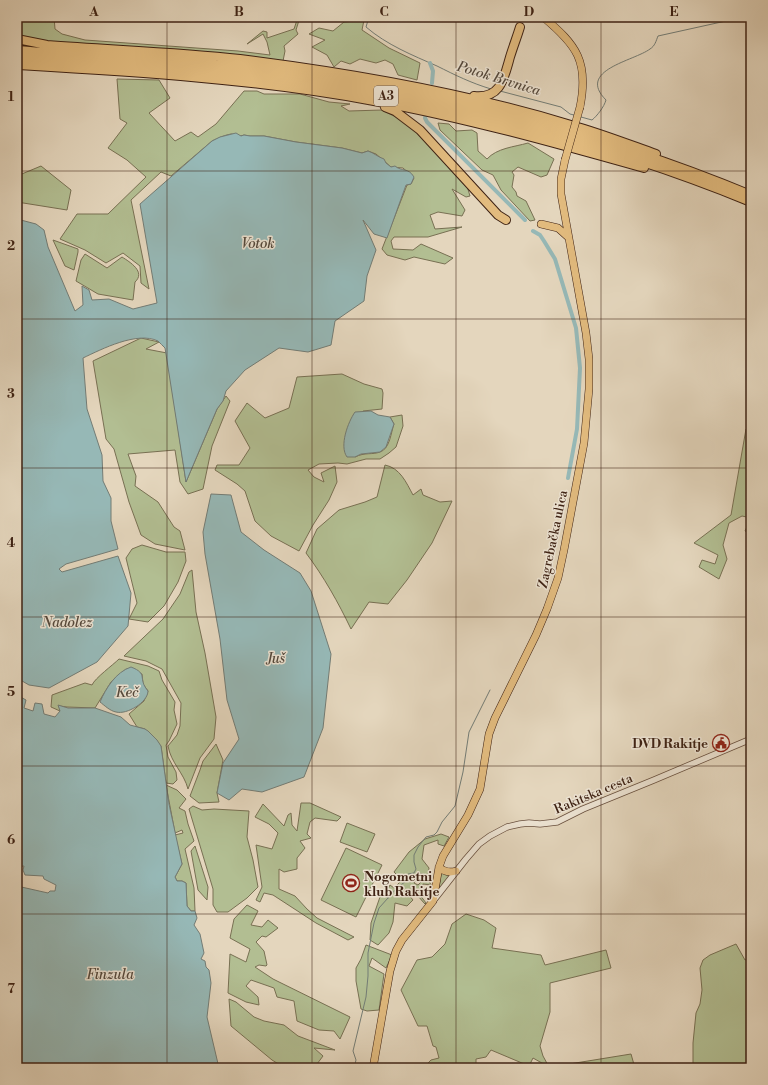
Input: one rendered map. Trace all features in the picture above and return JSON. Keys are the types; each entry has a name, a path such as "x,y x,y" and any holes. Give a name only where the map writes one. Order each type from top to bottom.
{"highway":[{"path":"453,94 460,93 480,97 491,94 500,86 505,76 520,27"},
{"path":"17,39 47,45 240,59 343,74 453,94 526,112 605,136 694,168 709,178"},
{"name":"A3","path":"17,50 239,67 374,86 443,100 527,120 606,143 709,178 751,195"},
{"name":"A3","path":"17,57 239,74 338,87 403,99 522,126 558,136 668,170 751,202"},
{"path":"17,65 238,82 359,98 440,114 516,132 666,175 735,199 742,199"},
{"path":"359,98 395,111 420,130 498,215 506,220"}],"main road":[{"name":"Zagrebačka ulica","path":"433,901 442,856 468,815 480,788 489,734 493,723 547,609 558,578 584,442 589,389 586,333 561,194 561,179 580,107 584,76 580,61 569,41 549,20 543,17"},
{"path":"541,224 558,228 568,237"},
{"path":"439,866 445,871 456,871"},
{"name":"Rakitska cesta","path":"372,1068 390,971 396,951 402,940 433,901"}],"street":[{"name":"Rakitska cesta","path":"433,901 479,844 507,827 520,824 549,824 557,822 583,809 751,739"}],"green space":[{"path":"17,17 54,17 55,29 62,34 85,40 238,51 270,55 267,42 263,34 247,44 263,31 267,32 267,38 294,29 298,17 300,17 296,30 298,34 284,46 285,51 283,61 53,42 17,36"},
{"path":"364,20 362,30 389,48 420,63 417,80 398,75 393,64 385,60 376,63 360,59 350,64 341,61 334,67 327,55 312,47 325,40 309,34 319,28 333,31 344,22"},
{"path":"117,79 159,80 170,98 149,113 175,141 191,132 198,137 216,124 244,91 257,91 264,94 300,94 329,102 350,104 341,106 349,111 382,110 400,119 413,129 467,186 470,196 466,197 452,189 465,210 462,216 438,212 430,215 435,229 462,227 428,237 394,237 391,241 393,249 413,250 421,244 453,258 445,264 414,257 405,260 387,255 382,249 407,185 411,184 414,178 403,168 391,167 376,154 368,151 362,153 342,148 264,136 241,136 231,134 212,141 171,176 161,172 131,200 149,289 141,283 140,266 123,253 106,263 85,250 60,239 77,214 108,214 146,177 127,160 108,148 127,123 120,119"},
{"path":"438,123 449,124 456,131 472,130 477,133 478,151 487,159 491,155 501,150 528,143 554,159 547,175 541,177 518,167 512,172 514,175 512,187 517,196 526,201 535,220 530,221 501,190 493,175 482,170 440,130"},
{"path":"41,166 71,190 67,210 17,202 17,176"},
{"path":"53,240 78,249 74,270 65,266"},
{"path":"85,254 107,268 122,257 133,264 139,275 135,282 133,300 98,294 76,281 81,260"},
{"path":"141,338 159,342 146,349 167,353 186,482 217,409 226,396 230,401 212,446 203,489 188,494 180,482 175,450 128,454 136,476 135,486 158,502 174,527 180,531 185,550 155,544 141,535 129,502 114,449 106,439 93,361"},
{"path":"342,374 364,384 382,389 383,393 382,409 363,411 355,457 380,452 386,447 390,440 394,424 390,417 402,415 403,426 396,447 380,459 366,459 347,464 319,464 308,470 314,477 324,482 321,473 335,466 337,482 329,500 299,551 271,536 255,521 245,491 215,470 217,465 239,465 250,448 235,421 247,403 265,418 289,408 297,377"},
{"path":"746,429 751,429 751,518 742,516 729,523 723,545 727,559 719,579 699,567 702,560 715,564 718,555 694,543 731,515"},
{"path":"385,465 399,472 413,495 421,489 423,495 440,502 452,501 432,543 407,580 388,604 369,602 351,629 319,571 306,553 317,529 339,510 377,497"},
{"path":"751,518 751,534 745,531"},
{"path":"142,545 166,552 185,552 186,561 178,582 164,606 148,622 129,619 137,603 126,558 132,549"},
{"path":"192,570 196,612 216,717 214,739 200,758 188,789 184,778 172,758 168,746 177,735 180,726 181,703 162,669 146,661 124,656 163,619 180,594 189,572"},
{"path":"119,659 148,666 159,671 162,680 175,702 174,710 177,724 166,745 168,757 176,772 177,780 173,784 166,783 161,746 145,729 137,727 129,714 144,701 148,691 143,684 142,674 126,669 111,682 95,708 59,706 60,711 51,707 52,695 85,683 92,685 100,675"},
{"path":"216,744 223,760 217,793 219,802 199,803 190,796 203,761"},
{"path":"166,785 177,790 186,799 179,808 185,811 194,841 185,849 194,888 195,911 191,911 187,906 186,883 177,881 175,877 182,864 175,835 183,833 182,830 175,833"},
{"path":"301,803 310,803 341,817 337,821 315,818 310,822 307,834 311,838 300,841 305,848 297,858 297,869 284,872 279,869 279,889 295,896 317,918 354,937 348,940 316,923 273,895 264,893 260,902 256,900 262,887 256,845 272,849 278,833 269,824 255,817 263,804 284,826 288,815 291,813 292,825 297,831"},
{"path":"193,806 202,810 214,809 249,811 247,837 258,887 247,898 228,912 217,912 213,905 213,889 189,809"},
{"path":"347,823 375,834 367,852 340,842"},
{"path":"441,834 449,837 444,846 438,844 438,840 424,845 422,859 429,868 428,876 419,873 414,883 418,885 425,878 429,881 431,885 423,884 420,895 426,903 425,904 410,890 408,894 413,900 407,906 395,903 393,922 389,933 378,945 370,940 371,923 381,894 389,898 386,893 390,885 394,888 402,880 394,872 409,852 425,839"},
{"path":"195,846 208,887 207,900 198,890 191,851"},
{"name":"Nogometni klub Rakitje","path":"346,848 382,865 356,917 321,900"},
{"path":"441,873 450,875 439,890 439,889"},
{"path":"247,905 258,911 251,925 262,927 268,920 278,928 266,937 262,936 256,942 264,951 267,965 259,965 255,967 273,979 350,1017 340,1039 334,1031 319,1030 297,1021 294,1001 277,997 274,988 251,980 246,986 258,997 259,1005 246,1002 228,993 230,954 246,962 250,949 230,938 234,919"},
{"path":"466,914 484,920 496,928 492,948 541,955 545,965 606,950 611,968 550,983 550,1012 540,1046 549,1067 533,1058 529,1066 491,1050 486,1057 476,1059 476,1068 425,1068 431,1060 439,1058 436,1047 433,1046 427,1026 418,1026 401,990 417,960 432,957 445,944 452,924"},
{"path":"736,944 745,960 751,958 751,1068 692,1068 696,1013 700,1004 702,990 700,968 703,960 710,955"},
{"path":"366,945 392,955 386,968 372,958 369,966 384,974 379,1010 367,1011 361,1009 356,981 356,968"},
{"path":"229,999 236,1002 254,1017 264,1021 284,1025 298,1036 335,1050 314,1048 323,1056 317,1064 321,1068 285,1068 272,1060 231,1026"},
{"path":"631,1054 635,1068 558,1068 557,1066"}],"water":[{"path":"236,133 241,136 264,136 342,148 362,153 368,151 384,159 391,167 395,166 407,171 414,177 411,184 406,185 387,238 374,234 363,220 376,250 367,276 364,301 335,321 331,345 308,352 279,348 245,370 226,391 223,401 217,409 186,482 165,348 158,341 150,338 140,338 120,342 83,358 87,409 102,455 103,481 111,498 111,521 118,549 66,564 59,569 62,572 118,556 131,593 128,626 97,662 49,688 29,685 17,678 17,219 36,224 44,230 48,247 75,311 83,305 82,286 89,290 92,300 109,299 133,309 157,303 140,204 212,141 220,137"},
{"path":"371,411 378,415 390,417 394,424 386,447 380,452 347,457 344,441 352,416 355,412"},
{"name":"Juš","path":"211,494 231,495 241,532 264,550 300,573 311,591 331,654 323,728 304,777 262,792 242,789 229,800 217,793 223,763 239,739 227,700 220,639 205,554 203,532"},
{"name":"Keč","path":"131,667 141,674 143,683 148,691 145,699 136,707 126,712 114,711 107,708 100,702 105,691 116,677"},
{"name":"Finzula","path":"17,695 26,700 24,708 33,711 35,703 42,704 44,714 55,717 60,711 58,705 68,708 95,708 121,717 130,725 148,731 161,746 169,804 182,864 175,877 177,881 186,883 187,906 191,911 195,911 197,918 194,925 200,934 204,953 201,959 205,961 206,967 209,970 211,983 207,1017 219,1068 17,1068 17,886 48,893 50,891 55,891 56,885 44,879 43,876 25,875 23,870 24,866 17,867"}],"waterway":[{"name":"Potok Brvnica","path":"369,17 366,27 382,39 409,54 463,79 491,89"},
{"path":"581,117 592,120 604,106 606,100 599,90 598,81 603,74 621,62 652,48 658,36 744,17"},
{"path":"430,63 433,71 432,83"},
{"name":"Potok Brvnica","path":"500,91 561,107 570,114 574,115"},
{"path":"426,114 425,118 427,122 525,220"},
{"path":"533,231 540,235 555,259 576,328 580,368 577,429 568,478"},
{"path":"354,1068 356,1060 353,1051 366,997 368,953 374,923 379,908 397,888 406,881 408,874 414,873 416,869 414,855 418,847 426,837 434,835 437,832 442,822 455,806 463,772 469,732 490,690"}],"place":[{"name":"DVD Rakitje","path":"721,743"},
{"name":"Nogometni klub Rakitje","path":"351,883"}],"water label":[{"name":"Votok","path":"258,243"},
{"name":"Nadolez","path":"67,622"}]}
